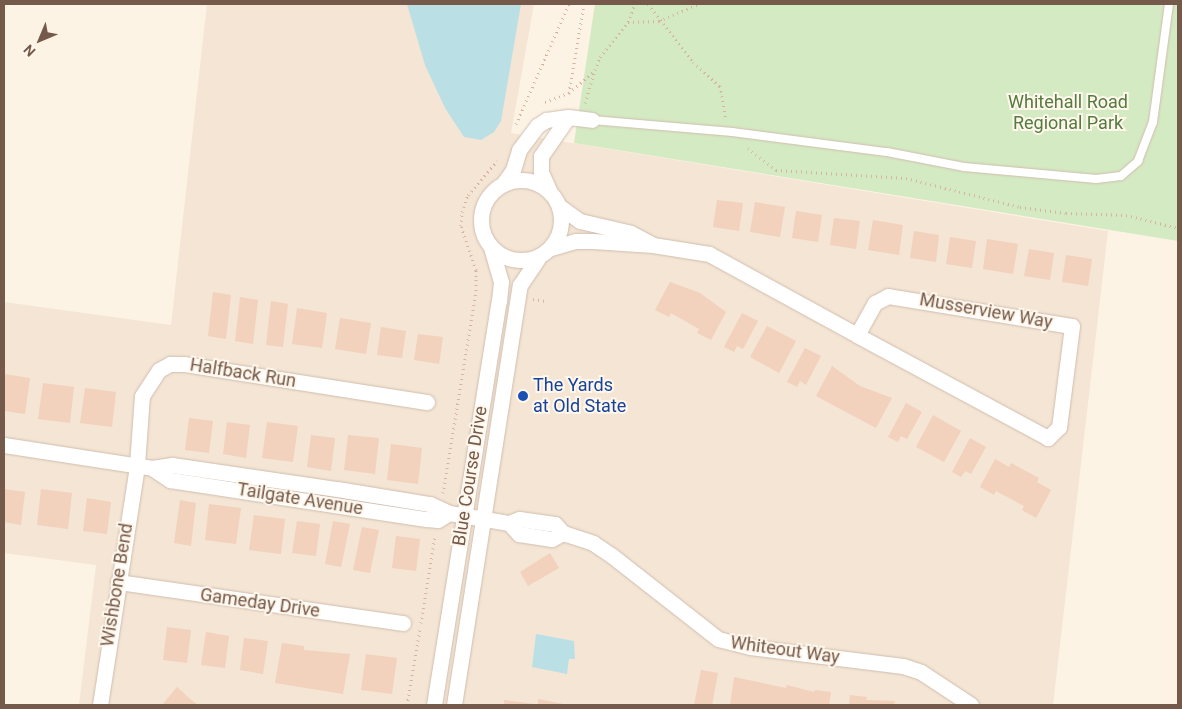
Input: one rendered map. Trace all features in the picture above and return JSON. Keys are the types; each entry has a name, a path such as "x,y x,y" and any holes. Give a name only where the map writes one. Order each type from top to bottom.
{"street":[{"name":"Blue Course Drive","path":"434,705 456,514 499,301 500,282 491,248 483,232 481,213 485,201 503,184 513,170 519,150 530,132 546,120 580,119"},
{"path":"559,206 541,172 541,156 580,119"},
{"path":"503,184 527,180 549,190"},
{"name":"Blue Course Drive","path":"454,705 520,285 538,258 551,248 562,223 559,206"},
{"name":"Musserview Way","path":"559,206 580,221 631,232 653,245"},
{"name":"Musserview Way","path":"551,248 575,241 653,245 709,254 857,335 1048,438 1059,427 1072,326 888,296 876,303 857,335"},
{"path":"491,248 513,260 538,258"},
{"name":"Halfback Run","path":"136,465 142,396 159,370 170,364 427,402"},
{"name":"Tailgate Avenue","path":"4,445 152,468 170,480 426,519 438,520 456,514"},
{"name":"Wishbone Bend","path":"100,705 136,465"},
{"name":"Whiteout Way","path":"456,514 509,523 519,519 555,524 563,533 593,543 611,555 718,639 750,647 903,666 921,672 970,705"},
{"name":"Gameday Drive","path":"118,582 403,624"}],"lane":[{"path":"580,119 767,136 888,152 964,166 1096,179 1120,176 1138,161 1153,122 1169,4"}],"path":[{"path":"512,132 569,4"},
{"path":"569,93 584,4"},
{"path":"580,119 600,57 628,22 635,4"},
{"path":"628,22 659,21 698,4"},
{"path":"541,104 569,93 595,70"},
{"path":"516,124 527,112"},
{"path":"443,493 476,291 476,270 461,226 462,212 468,195 500,158"},
{"path":"906,178 1020,207 1066,213 1126,215 1178,228"},
{"path":"530,299 545,301"},
{"path":"407,705 436,531"}],"shaded area":[{"name":"The Yards at Old State","path":"207,4 534,4 511,133 1108,231 1053,705 79,705 96,565 4,553 4,302 171,325"}],"green space":[{"name":"Whitehall Road Regional Park","path":"595,4 1178,4 1178,241 574,143"}],"water":[{"path":"407,4 521,4 501,121 494,132 481,140 464,137 445,108 425,65"},
{"path":"536,634 574,641 575,659 569,659 567,674 532,667"}],"building":[{"path":"717,200 743,203 739,231 713,227"},
{"path":"755,202 785,207 780,237 750,232"},
{"path":"796,211 822,215 818,242 792,238"},
{"path":"834,218 860,221 856,249 830,245"},
{"path":"873,220 903,225 899,255 868,250"},
{"path":"914,231 939,235 936,262 910,258"},
{"path":"950,237 976,241 972,268 946,264"},
{"path":"987,239 1018,244 1013,274 983,269"},
{"path":"1029,249 1054,253 1050,280 1024,276"},
{"path":"1066,255 1092,259 1088,286 1062,282"},
{"path":"670,282 700,293 726,312 711,340 697,333 699,329 671,313 669,317 655,310"},
{"path":"213,292 231,295 226,339 208,336"},
{"path":"240,297 258,300 253,344 235,341"},
{"path":"271,301 288,304 283,347 266,345"},
{"path":"297,308 327,313 322,348 292,344"},
{"path":"742,313 758,321 743,349 737,346 734,352 724,347"},
{"path":"340,318 371,323 366,354 335,349"},
{"path":"767,326 796,341 779,373 750,357"},
{"path":"381,327 406,331 402,358 377,355"},
{"path":"418,334 443,337 439,364 414,360"},
{"path":"805,348 821,356 806,385 800,381 797,387 787,382"},
{"path":"832,366 860,386 892,398 876,428 816,396"},
{"path":"4,374 30,378 25,414 4,411"},
{"path":"43,383 74,387 70,423 38,419"},
{"path":"85,388 116,392 112,427 80,423"},
{"path":"906,403 922,412 907,439 901,436 898,442 888,437"},
{"path":"933,415 961,431 944,462 916,447"},
{"path":"189,418 213,421 209,453 185,450"},
{"path":"227,422 250,425 246,458 223,454"},
{"path":"267,422 298,426 293,462 262,458"},
{"path":"311,435 335,438 331,471 307,467"},
{"path":"348,435 379,438 375,474 344,470"},
{"path":"970,438 986,447 971,474 965,471 961,477 952,472"},
{"path":"391,444 422,448 418,484 387,480"},
{"path":"995,459 1009,467 1011,463 1039,478 1037,482 1051,490 1036,518 1022,510 1024,506 996,491 994,495 980,487"},
{"path":"4,489 25,492 21,525 4,522"},
{"path":"41,489 72,493 68,529 37,525"},
{"path":"87,498 111,502 107,534 83,531"},
{"path":"180,500 196,503 191,546 174,543"},
{"path":"209,504 241,508 236,544 205,540"},
{"path":"254,515 285,519 281,554 249,550"},
{"path":"297,521 320,524 316,556 292,553"},
{"path":"333,521 350,524 341,567 325,564"},
{"path":"362,527 379,530 370,573 353,570"},
{"path":"396,536 420,539 416,571 392,568"},
{"path":"550,553 559,568 528,586 520,572"},
{"path":"167,627 191,630 187,663 163,660"},
{"path":"206,632 229,636 225,668 201,665"},
{"path":"244,638 268,641 263,674 240,670"},
{"path":"282,643 304,646 304,650 350,654 343,694 275,683"},
{"path":"366,654 397,658 392,694 361,690"},
{"path":"701,670 718,673 712,705 694,705"},
{"path":"734,677 786,688 787,685 814,692 815,690 831,692 829,705 730,705"},
{"path":"177,687 189,698 198,705 162,705"},
{"path":"850,695 867,697 866,700 895,701 894,705 849,705"},
{"path":"538,699 563,704 563,705 538,705"},
{"path":"504,700 534,704 534,705 504,705"}],"place":[{"name":"The Yards at Old State","path":"523,396"}]}
